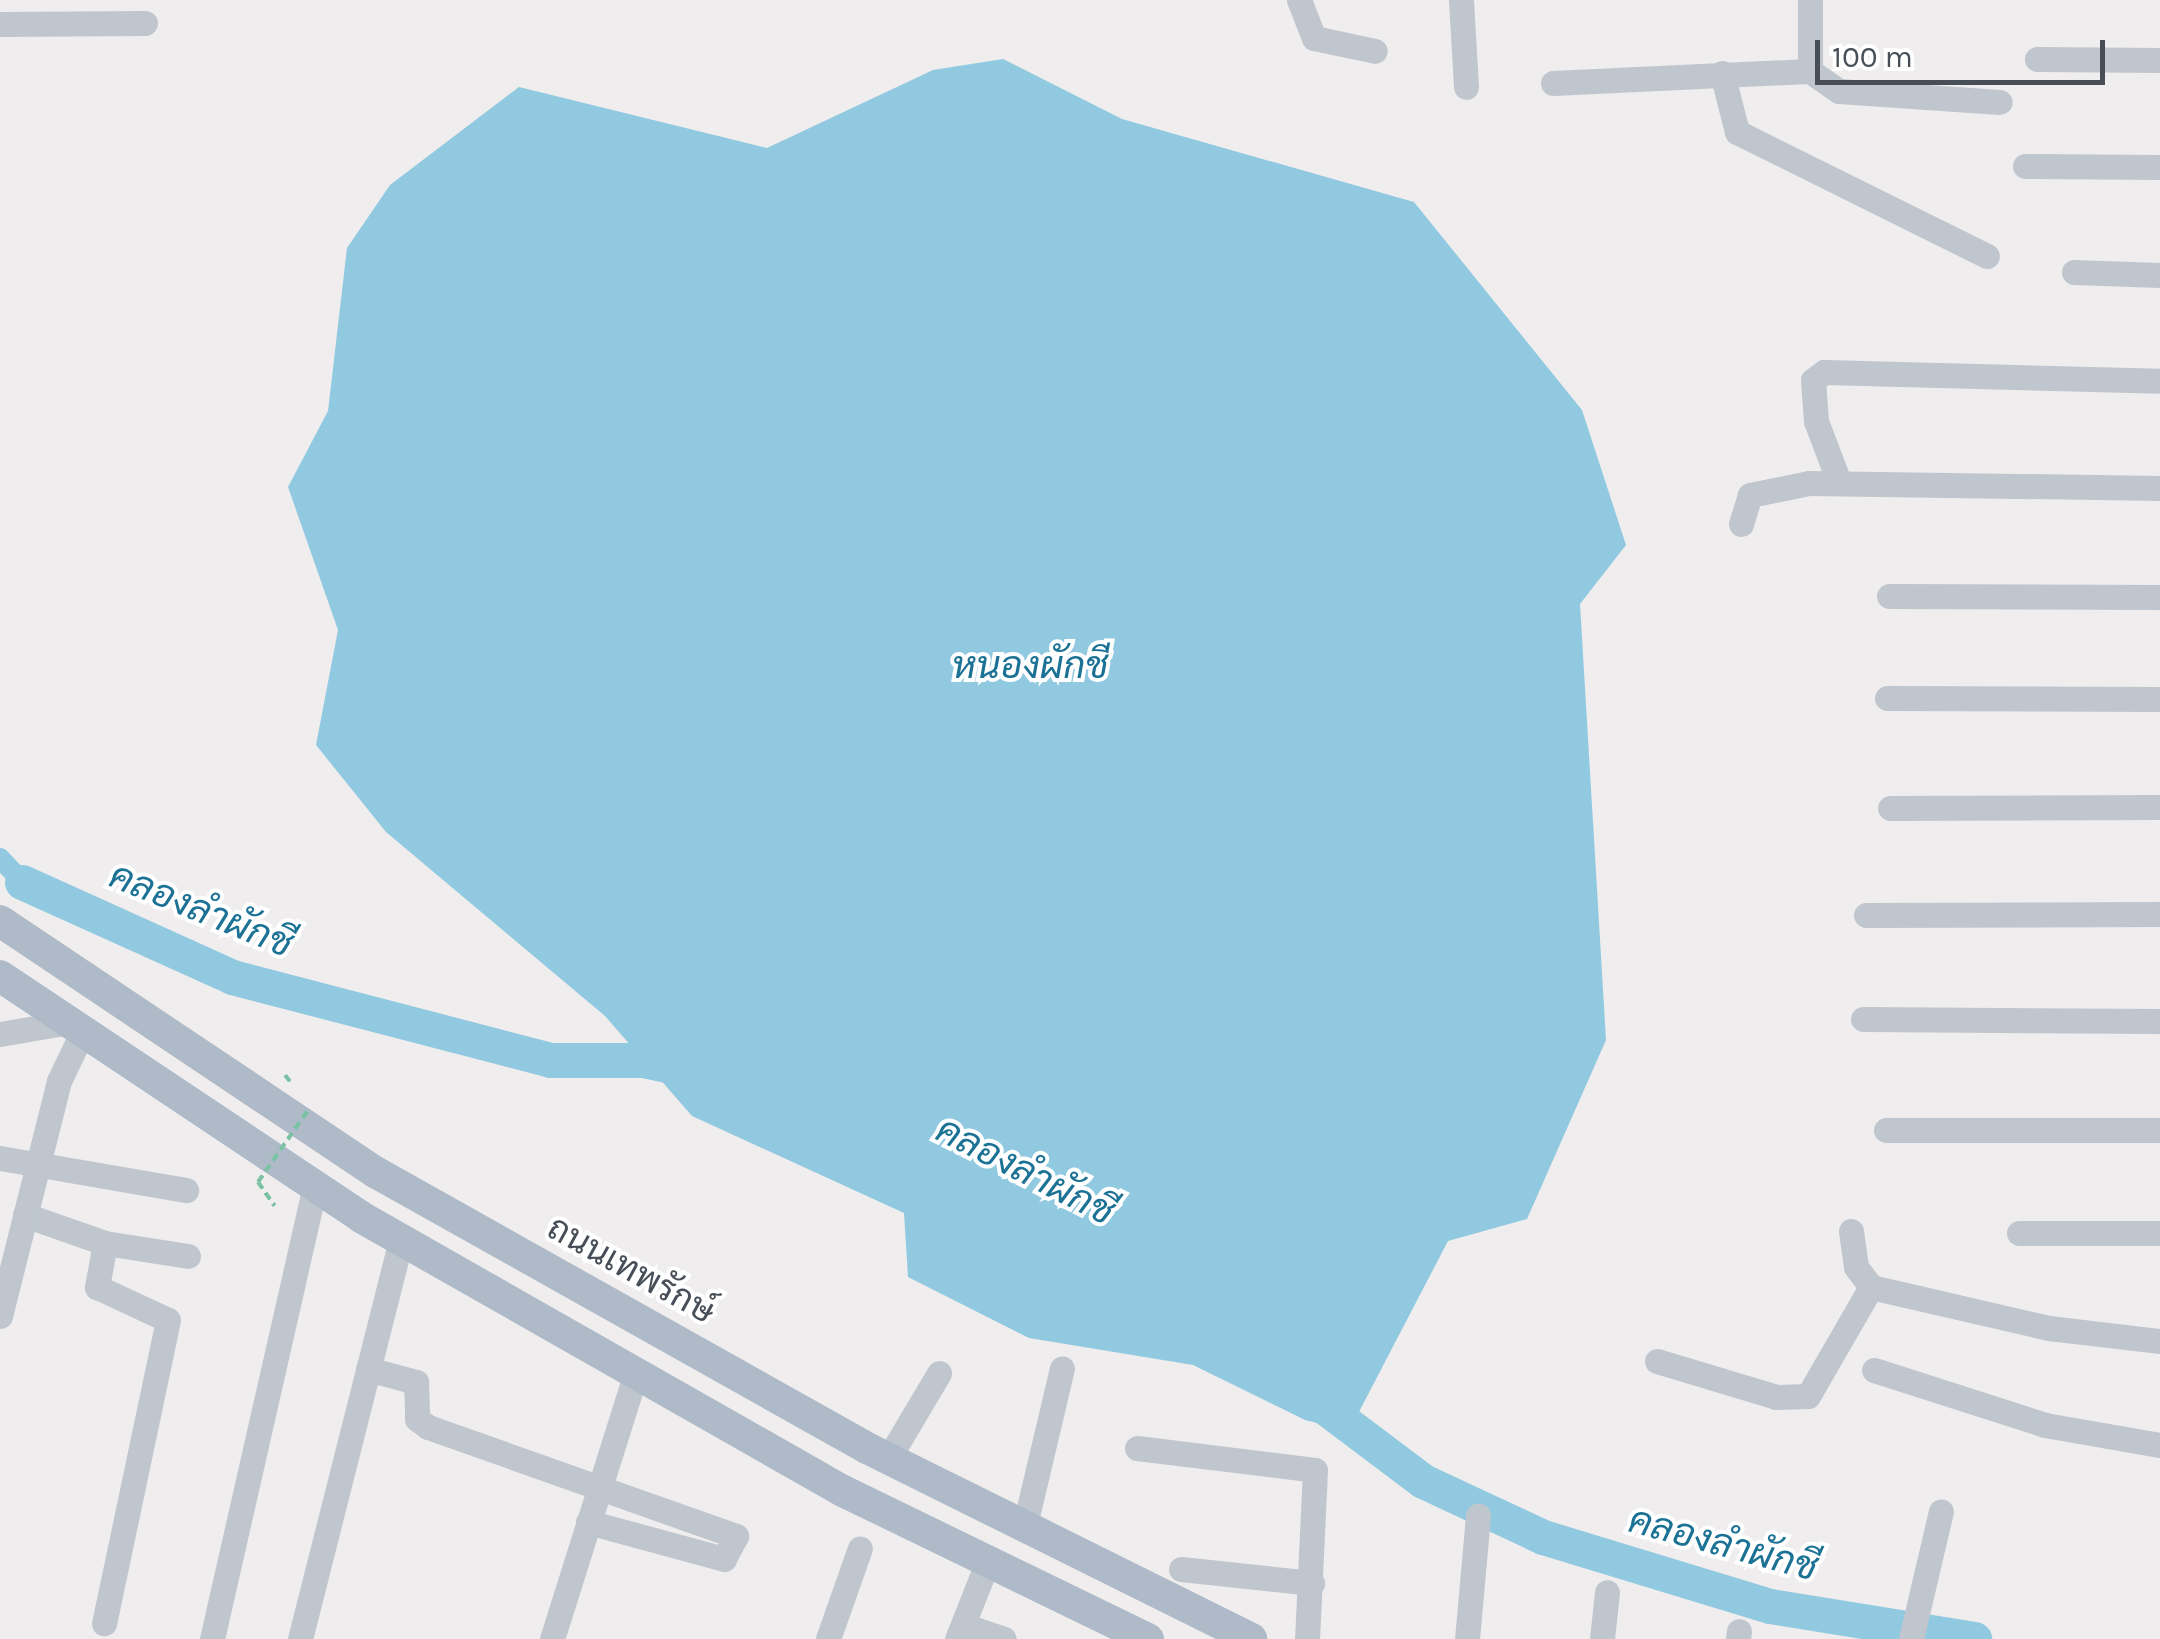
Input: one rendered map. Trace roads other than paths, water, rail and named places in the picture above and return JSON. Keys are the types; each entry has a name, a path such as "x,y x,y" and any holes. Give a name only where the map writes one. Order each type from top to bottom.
{"main road":[{"name":"ถนนเทพรักษ์","path":"0,921 378,1173 888,1459 1251,1639"},
{"path":"0,976 401,1240 826,1481 1148,1639"},
{"path":"826,1481 848,1472 842,1434"},
{"path":"881,1508 885,1480 918,1475"}],"street":[{"path":"1299,0 1314,38 1375,51"},
{"path":"1461,0 1466,88"},
{"path":"1810,0 1810,71"},
{"path":"0,24 146,23"},
{"path":"2036,59 2160,60"},
{"path":"1553,83 1810,71 1839,91 2000,102"},
{"path":"1722,73 1736,132 1987,256"},
{"path":"2025,166 2160,167"},
{"path":"2074,272 2160,275"},
{"path":"1839,482 1816,421 1814,380 1824,372 2160,380"},
{"path":"1741,524 1760,490 1839,482 2160,488"},
{"path":"1889,596 2160,597"},
{"path":"1887,698 2160,699"},
{"path":"1890,808 2160,807"},
{"path":"1866,915 2160,914"},
{"path":"1863,1019 2160,1020"},
{"path":"0,1034 77,1026 0,1316"},
{"path":"1886,1130 2160,1130"},
{"path":"0,1158 186,1190"},
{"path":"212,1639 315,1186"},
{"path":"25,1215 105,1243 188,1256"},
{"path":"1851,1231 1856,1267 1872,1287 2049,1328 2160,1340"},
{"path":"2019,1233 2160,1233"},
{"path":"300,1639 401,1240"},
{"path":"104,1624 168,1320 97,1287 105,1243"},
{"path":"1657,1361 1776,1397 1808,1396 1872,1287"},
{"path":"1024,1529 1062,1368"},
{"path":"368,1369 416,1382 422,1424 735,1537 724,1559 588,1522"},
{"path":"1874,1370 2045,1426 2160,1446"},
{"path":"888,1459 939,1373"},
{"path":"552,1639 636,1374"},
{"path":"1137,1448 1315,1470 1312,1584 1306,1639"},
{"path":"1916,1629 1941,1511"},
{"path":"1467,1639 1478,1515"},
{"path":"828,1639 860,1548"},
{"path":"988,1561 960,1632 1004,1639"},
{"path":"1181,1569 1312,1584"},
{"path":"1602,1639 1606,1592"}],"water":[{"name":"หนองผักชี","path":"1003,59 1122,119 1414,202 1582,410 1626,545 1580,604 1606,1040 1527,1219 1448,1241 1349,1431 1305,1420 1193,1365 1029,1338 908,1277 904,1213 692,1116 605,1016 386,832 316,745 338,630 288,487 328,411 347,248 390,185 519,87 767,148 933,70"}],"waterway":[{"name":"คลองลำผักชี","path":"0,858 22,882"},
{"name":"คลองลำผักชี","path":"22,882 232,977 550,1060 643,1060 689,1070"},
{"name":"คลองลำผักชี","path":"1314,1399 1423,1481 1543,1537 1770,1606 1974,1639"}]}
